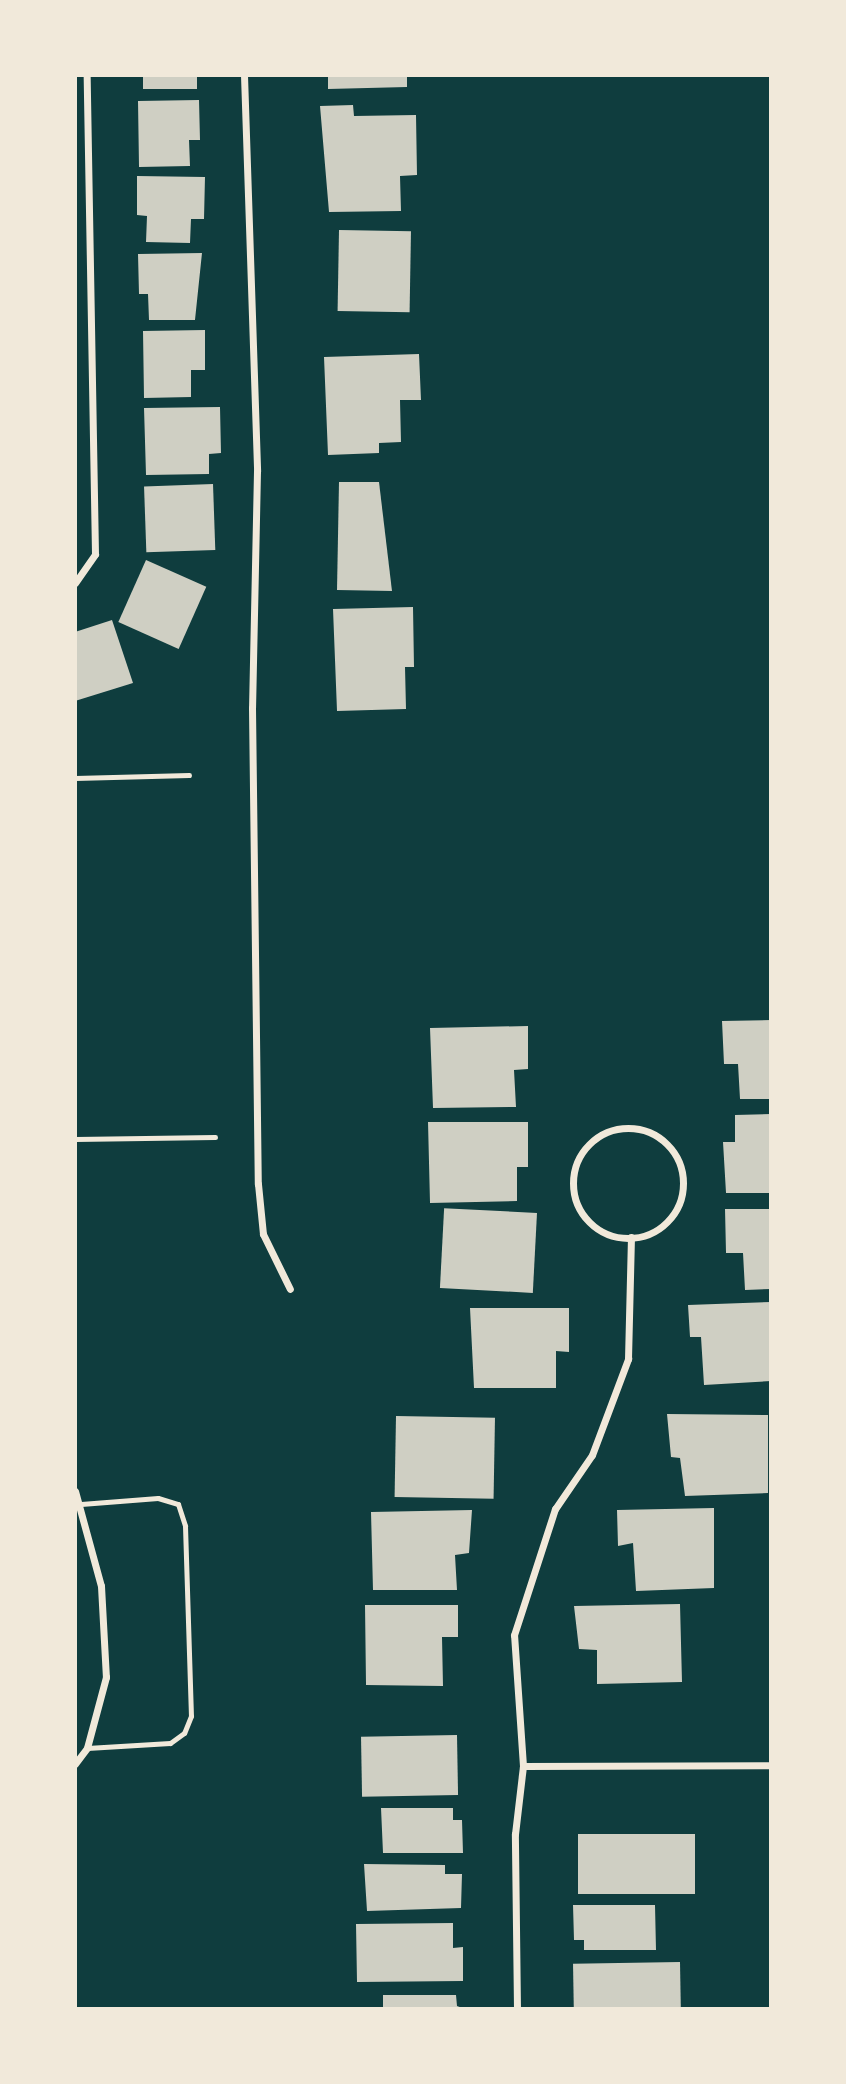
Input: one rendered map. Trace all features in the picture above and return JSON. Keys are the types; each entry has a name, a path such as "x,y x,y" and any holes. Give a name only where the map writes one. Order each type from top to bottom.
{"street":[{"path":"78,582 95,554 87,75"},
{"path":"244,75 257,471 252,708 258,1184 263,1234 290,1289"},
{"path":"625,1128 664,1142 684,1179 669,1219 631,1237 595,1227 574,1195 573,1176 585,1150 606,1132 625,1128"},
{"path":"517,2009 515,1834 523,1766 514,1635 555,1509 592,1455 628,1359 631,1237"},
{"path":"75,1491 81,1504 101,1586 106,1677 87,1748 75,1765"},
{"path":"523,1766 771,1765"}],"lane":[{"path":"75,778 188,775"},
{"path":"75,1139 215,1137"},
{"path":"81,1504 158,1498 178,1504 185,1526 191,1716 184,1733 170,1743 87,1748"}],"building":[{"path":"143,75 197,75 197,89 143,89"},
{"path":"328,75 407,75 407,87 328,89"},
{"path":"199,100 200,140 189,140 190,166 139,167 138,101"},
{"path":"353,105 354,116 416,115 417,175 400,176 401,211 329,212 320,106"},
{"path":"137,176 205,177 204,219 191,219 190,243 146,242 147,216 137,215"},
{"path":"339,230 411,231 410,312 338,311"},
{"path":"202,253 195,320 149,320 148,294 139,294 138,254"},
{"path":"205,330 205,370 191,370 191,397 144,398 143,331"},
{"path":"419,354 421,400 400,400 401,442 379,443 379,453 328,455 324,357"},
{"path":"220,407 221,453 209,454 209,474 146,475 144,408"},
{"path":"339,482 379,482 392,591 337,590"},
{"path":"213,484 215,550 146,552 144,486"},
{"path":"146,560 206,587 179,649 118,622"},
{"path":"413,607 414,667 405,667 406,709 337,711 333,609"},
{"path":"112,620 133,683 75,701 75,632"},
{"path":"771,1020 771,1099 740,1099 738,1064 724,1064 722,1021"},
{"path":"528,1026 528,1069 514,1070 516,1107 433,1108 430,1028"},
{"path":"771,1114 771,1193 726,1193 723,1142 735,1142 735,1115"},
{"path":"428,1122 528,1122 528,1167 517,1167 517,1201 430,1203"},
{"path":"444,1208 537,1213 533,1293 440,1288"},
{"path":"725,1209 771,1209 771,1289 745,1290 743,1253 726,1253"},
{"path":"771,1302 771,1381 704,1385 701,1337 690,1337 688,1305"},
{"path":"470,1308 569,1308 569,1352 556,1351 556,1388 474,1388"},
{"path":"667,1414 768,1415 768,1493 685,1496 680,1458 671,1457"},
{"path":"396,1416 495,1418 494,1499 395,1497"},
{"path":"714,1508 714,1588 636,1591 633,1543 618,1546 617,1510"},
{"path":"472,1510 469,1553 455,1555 457,1590 373,1590 371,1512"},
{"path":"680,1604 682,1682 597,1684 597,1650 579,1649 574,1606"},
{"path":"365,1605 458,1605 458,1637 442,1637 443,1686 366,1685"},
{"path":"457,1735 458,1795 362,1797 361,1737"},
{"path":"381,1808 453,1808 453,1820 462,1820 463,1853 383,1853"},
{"path":"578,1834 695,1834 695,1894 578,1894"},
{"path":"364,1864 445,1865 445,1874 462,1874 461,1908 367,1911"},
{"path":"573,1905 655,1905 656,1950 584,1950 584,1940 574,1940"},
{"path":"453,1923 453,1948 463,1947 463,1981 357,1982 356,1924"},
{"path":"680,1962 681,2009 574,2009 573,1964"},
{"path":"383,1995 456,1995 457,2006 465,2009 383,2009"}]}
